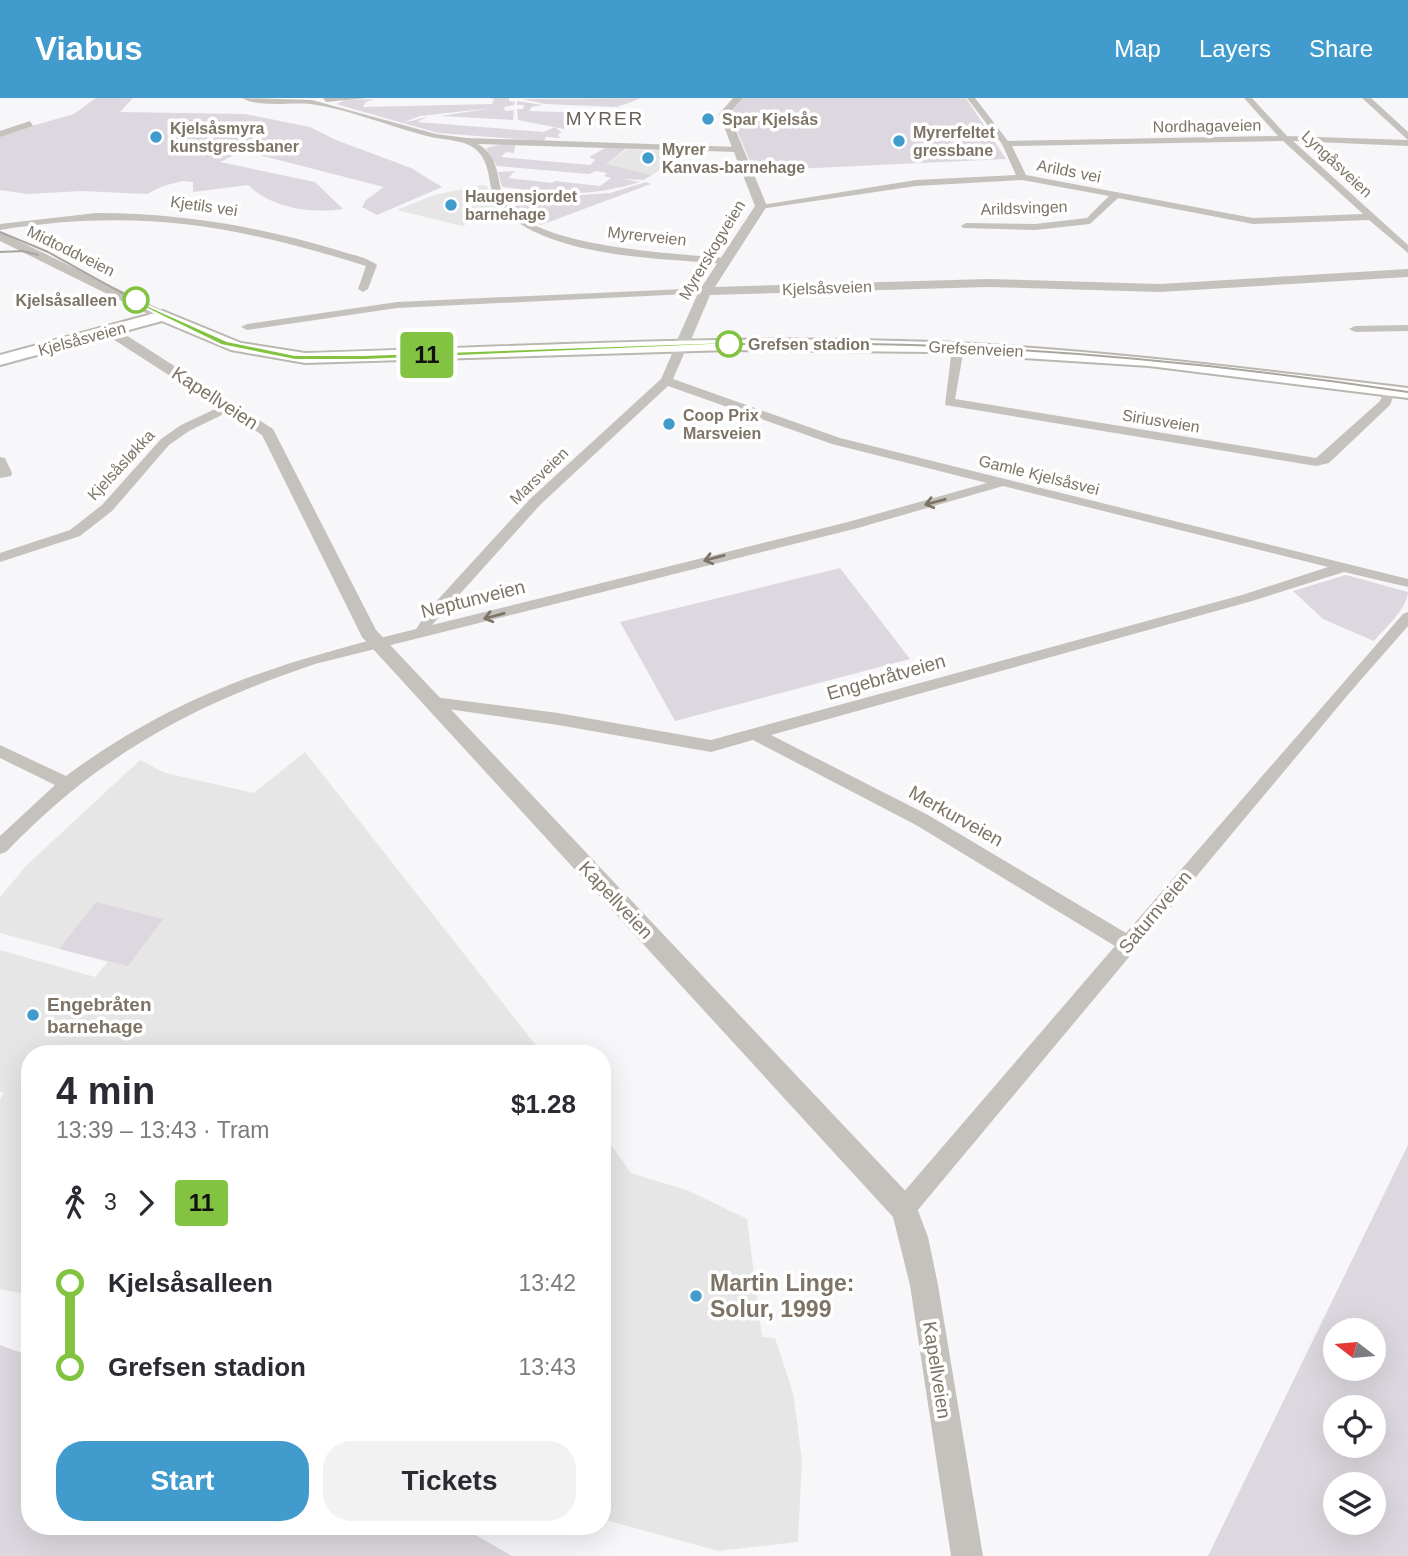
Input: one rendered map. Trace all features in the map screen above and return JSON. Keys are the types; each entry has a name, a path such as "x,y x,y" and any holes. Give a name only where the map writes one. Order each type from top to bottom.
{"main road":[{"name":"Kjelsåsveien","path":"0,360 163,316"},
{"name":"Grefsenveien","path":"163,316 172,326 216,348 257,358 295,363 510,357 542,352 681,347 958,348 1157,362 1408,393"}],"street":[{"path":"246,98 312,102 363,98"},
{"name":"Myrerskogveien","path":"681,347 705,291 761,206 724,114 737,98"},
{"path":"971,98 1006,144 1022,177"},
{"name":"Lyngåsveien","path":"1248,98 1285,138 1408,250"},
{"path":"1366,98 1408,137"},
{"path":"312,102 435,136 467,141 737,149"},
{"path":"0,134 30,124"},
{"name":"Nordhagaveien","path":"1006,144 1285,138 1408,143"},
{"name":"Myrerveien","path":"467,141 482,150 493,168 502,205 531,225 606,249 724,261"},
{"name":"Arilds vei","path":"761,206 916,183 1022,177 1253,221 1371,217"},
{"name":"Arildsvingen","path":"966,226 1035,226 1090,221 1115,196"},
{"name":"Kjetils vei","path":"0,227 72,217 111,215 193,218 229,224 370,264 372,265 363,289"},
{"name":"Midtoddveien","path":"0,236 163,316"},
{"name":"Kjelsåsveien","path":"247,327 384,306 705,291 988,284 1160,288 1408,272"},
{"path":"1355,328 1408,328"},
{"name":"Kapellveien","path":"110,331 273,438 362,622 378,643 520,799 904,1209 914,1237 923,1285 967,1556"},
{"name":"Marsveien","path":"422,634 426,622 436,609 526,512 667,381 681,347"},
{"name":"Siriusveien","path":"958,348 949,402 1312,462 1324,460 1386,402 1390,390"},
{"name":"Gamle Kjelsåsvei","path":"667,381 836,441 1408,583"},
{"name":"Kjelsåsløkka","path":"0,558 75,533 107,508 165,442 185,428 228,407"},
{"path":"0,460 6,472 0,474"},
{"name":"Neptunveien","path":"0,847 66,783 139,734 224,690 311,660 853,525 1000,483"},
{"name":"Engebråtveien","path":"434,702 558,719 690,745 711,746 1259,594 1341,568"},
{"name":"Saturnveien","path":"904,1209 1408,617"},
{"name":"Merkurveien","path":"757,735 932,825 1128,944"},
{"path":"0,751 66,783"}],"shaded area":[{"path":"96,98 133,98 120,112 245,114 310,127 336,140 411,168 442,187 377,215 362,207 366,200 384,187 243,151 220,162 315,182 343,209 318,211 292,208 268,199 248,185 193,192 193,182 182,181 147,194 81,191 28,194 0,190 0,135 74,114"},
{"path":"489,98 509,98 509,101 515,102 514,105 504,107 505,111 514,110 513,120 441,116 492,108 420,116 404,122 427,117 417,122 544,132 555,127 562,133 558,134 560,138 546,137 544,141 438,133 336,104 346,100 375,99 366,102 363,107 492,104 494,99"},
{"path":"642,98 617,107 545,104 522,99"},
{"path":"743,98 966,98 1006,159 754,171 730,114"},
{"path":"517,101 542,105 532,107 529,111 614,114 618,108 632,110 627,119 586,119 564,129 518,120 517,109 523,109 524,105 517,105"},
{"path":"506,143 515,145 514,153 506,152 501,157 590,165 595,160 589,157 607,147 627,148 606,164 652,175 643,180 621,179 640,182 604,191 555,193 502,187 498,172 515,171 508,178 600,186 611,178 604,176 607,173 596,171 589,174 497,166 486,148"},
{"name":"Myrer Kanvas-barnehage","path":"628,149 691,151 652,175 605,164"},
{"path":"646,182 651,184 541,225 514,211 503,193 520,193 515,199 560,205 567,196 610,193"},
{"name":"Haugensjordet barnehage","path":"487,186 497,210 462,226 397,210 434,195"},
{"path":"840,568 910,659 675,721 620,622"},
{"path":"1346,575 1408,592 1400,612 1374,641 1323,619 1293,591"},
{"path":"305,752 536,1045 21,1045 21,1293 0,1289 0,1100 4,1093 0,1091 0,950 95,977 108,962 0,933 0,897 27,865 140,760 165,773 254,793"},
{"path":"96,902 163,919 128,966 59,949"},
{"path":"611,1145 631,1173 689,1191 747,1219 762,1337 775,1338 793,1393 802,1460 798,1542 718,1551 611,1521"},
{"path":"1408,1145 1408,1556 1208,1556 1323,1320 1323,1381 1386,1381 1386,1318 1324,1318"},
{"path":"0,1345 21,1353 21,1535 476,1535 512,1556 0,1556"}],"tram line":[{"path":"0,232 48,252 120,292 224,343 284,356 346,358 735,344 933,346 1137,359 1408,392"},
{"path":"0,252 23,251 38,255"},
{"name":"11","path":"136,300 224,343 258,352 295,357 364,358 729,344"}],"place":[{"name":"Spar Kjelsås","path":"708,119"},
{"name":"Kjelsåsmyra kunstgressbaner","path":"156,137"},
{"name":"Myrerfeltet gressbane","path":"899,141"},
{"name":"Myrer Kanvas-barnehage","path":"648,158"},
{"name":"Haugensjordet barnehage","path":"451,205"},
{"name":"Kjelsåsalleen","path":"136,300"},
{"name":"Grefsen stadion","path":"729,344"},
{"name":"Coop Prix Marsveien","path":"669,424"},
{"name":"Engebråten barnehage","path":"33,1015"},
{"name":"Martin Linge: Solur, 1999","path":"696,1296"}],"district":[{"name":"MYRER","path":"605,118"}]}
